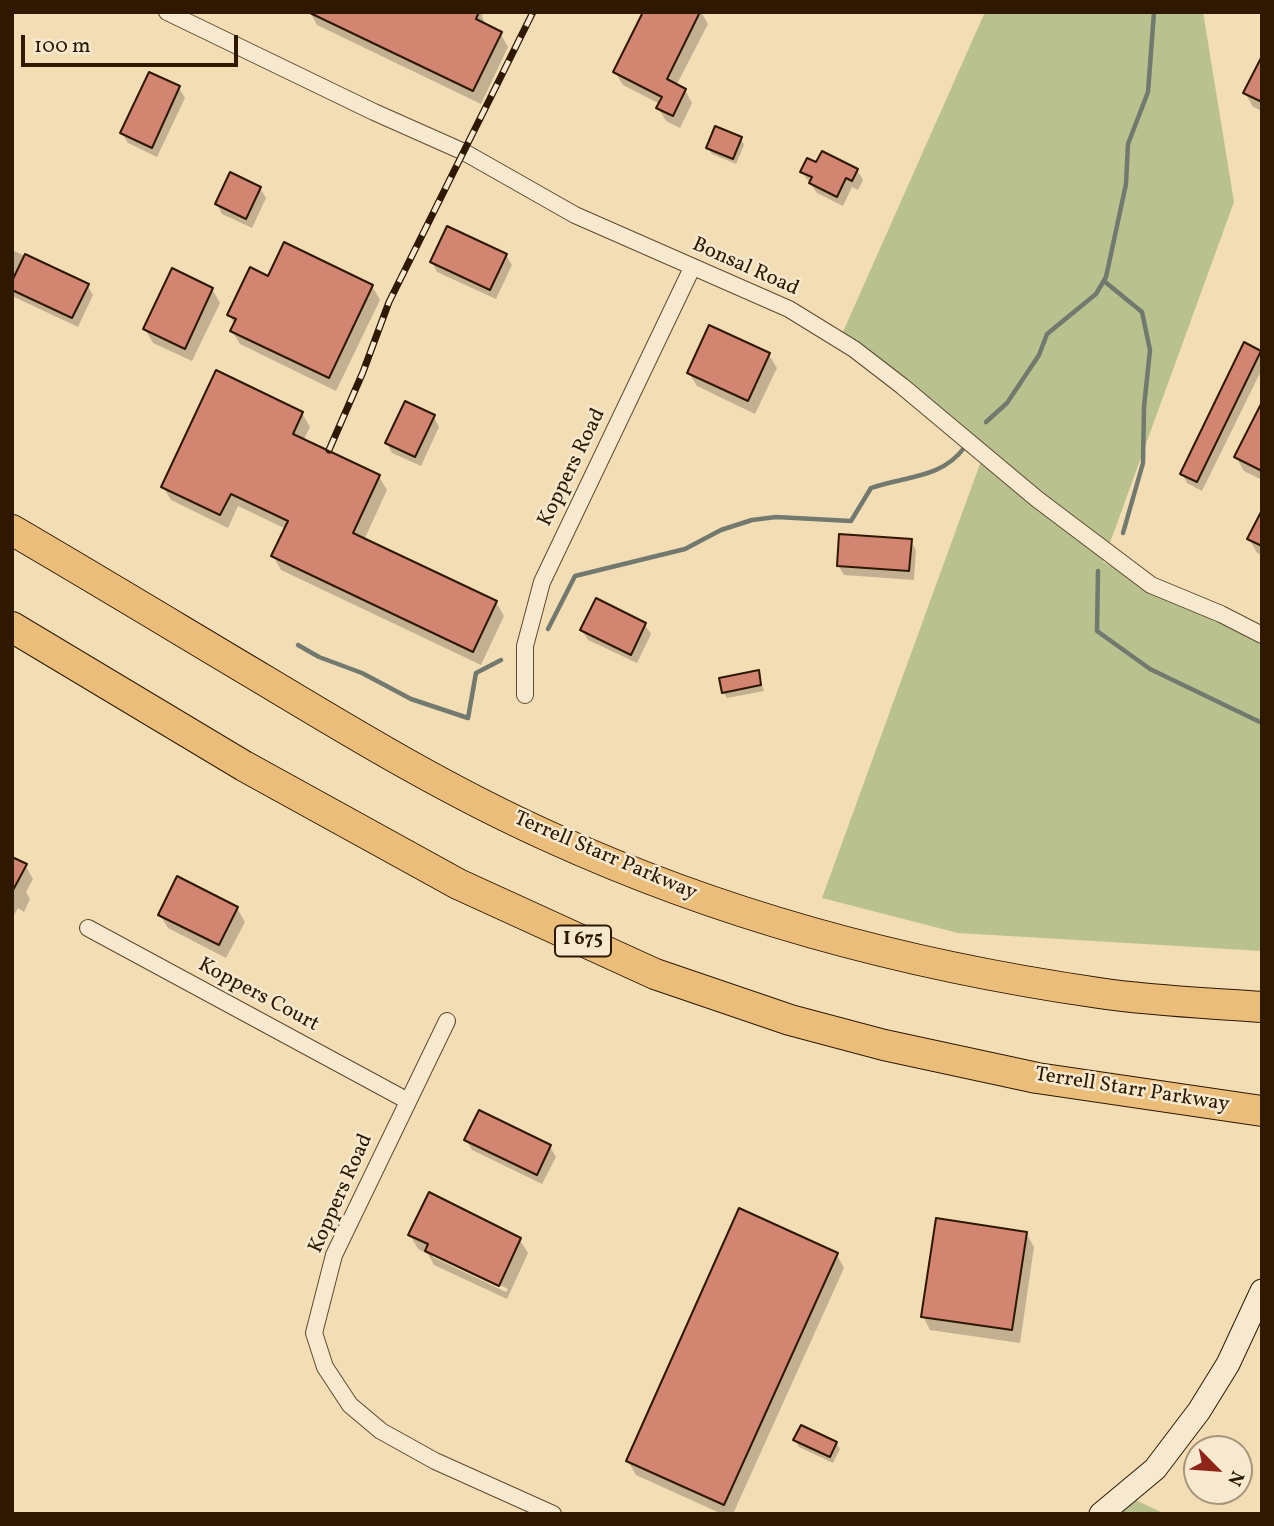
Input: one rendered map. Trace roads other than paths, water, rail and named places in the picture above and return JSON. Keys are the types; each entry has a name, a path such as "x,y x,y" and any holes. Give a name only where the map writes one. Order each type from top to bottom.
{"highway":[{"name":"Terrell Starr Parkway","path":"12,530 398,761 537,831 626,871 726,907 914,960 1002,978 1103,994 1262,1007"},
{"name":"Terrell Starr Parkway","path":"12,626 244,766 458,884 655,974 790,1020 884,1045 1037,1078 1262,1111"}],"street":[{"name":"Bonsal Road","path":"167,12 374,112 464,152 575,215 789,309 854,349 1037,499 1151,585 1221,614 1262,635"},
{"name":"Koppers Road","path":"525,695 525,646 542,582 692,268"},
{"name":"Koppers Court","path":"88,928 408,1101"},
{"name":"Koppers Road","path":"447,1021 334,1255 314,1333 325,1367 350,1405 381,1431 435,1461 553,1514"},
{"path":"1101,1514 1155,1469 1199,1411 1228,1364 1262,1291"}],"waterway":[{"path":"986,422 1007,403 1039,355 1047,334 1096,294 1106,277 1126,184 1128,144 1148,92 1154,12"},
{"path":"1104,281 1142,312 1150,350 1144,407 1143,463 1123,533"},
{"path":"548,629 575,576 685,549 721,530 752,520 776,517 851,521 871,488 933,471 955,458 964,448"},
{"path":"1098,571 1097,631 1150,669 1262,723"},
{"path":"298,645 319,657 362,673 411,699 468,718 476,673 501,660"}],"railway":[{"path":"329,450 363,372 389,302 533,12"}]}
